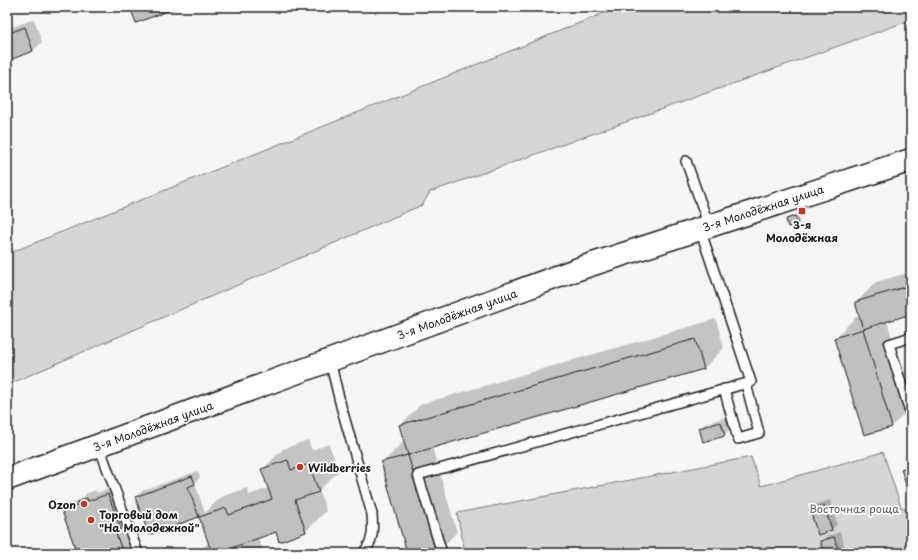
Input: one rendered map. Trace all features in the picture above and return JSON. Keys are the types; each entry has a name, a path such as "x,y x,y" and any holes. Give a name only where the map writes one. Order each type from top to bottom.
{"main road":[{"name":"3-я Молодёжная улица","path":"7,479 581,268 911,160"}],"lane":[{"path":"442,553 418,475 750,382 686,161"},
{"path":"910,412 890,344 911,337"},
{"path":"330,361 340,406 372,514 372,536 369,547 363,553"},
{"path":"724,390 738,439 760,433 746,384"},
{"path":"99,446 138,553"}],"green space":[{"path":"619,7 911,7 911,20 430,192 422,205 7,385 7,254"},
{"name":"Восточная роща","path":"883,452 901,507 911,512 911,553 465,553 457,513 751,457 761,486"}],"building":[{"path":"130,7 178,7 136,23"},
{"path":"25,27 33,51 7,61 7,34"},
{"path":"795,216 798,224 788,227 786,219"},
{"path":"911,285 911,314 863,329 855,302"},
{"path":"863,329 892,427 864,435 834,338"},
{"path":"695,339 704,369 408,455 399,425"},
{"path":"721,422 725,436 703,442 699,428"},
{"path":"408,455 436,553 407,553 381,462"},
{"path":"288,460 291,470 309,464 319,492 295,500 306,532 279,542 276,532 234,547 236,553 212,553 199,517 226,508 229,515 272,499 261,469"},
{"path":"911,465 911,497 910,497 901,469"},
{"path":"192,476 195,484 188,487 199,517 149,535 135,497"},
{"name":"Торговый дом \"На Молодежной\"","path":"108,494 121,529 115,531 123,553 77,553 62,511 78,505 77,502 87,498 88,501"},
{"path":"824,505 832,530 818,535 810,510"},
{"path":"834,537 839,553 824,553 820,541"}],"place":[{"name":"3-я Молодёжная","path":"802,211"},
{"name":"Wildberries","path":"300,467"},
{"name":"Ozon","path":"84,504"},
{"name":"Торговый дом \"На Молодежной\"","path":"91,520"}]}
